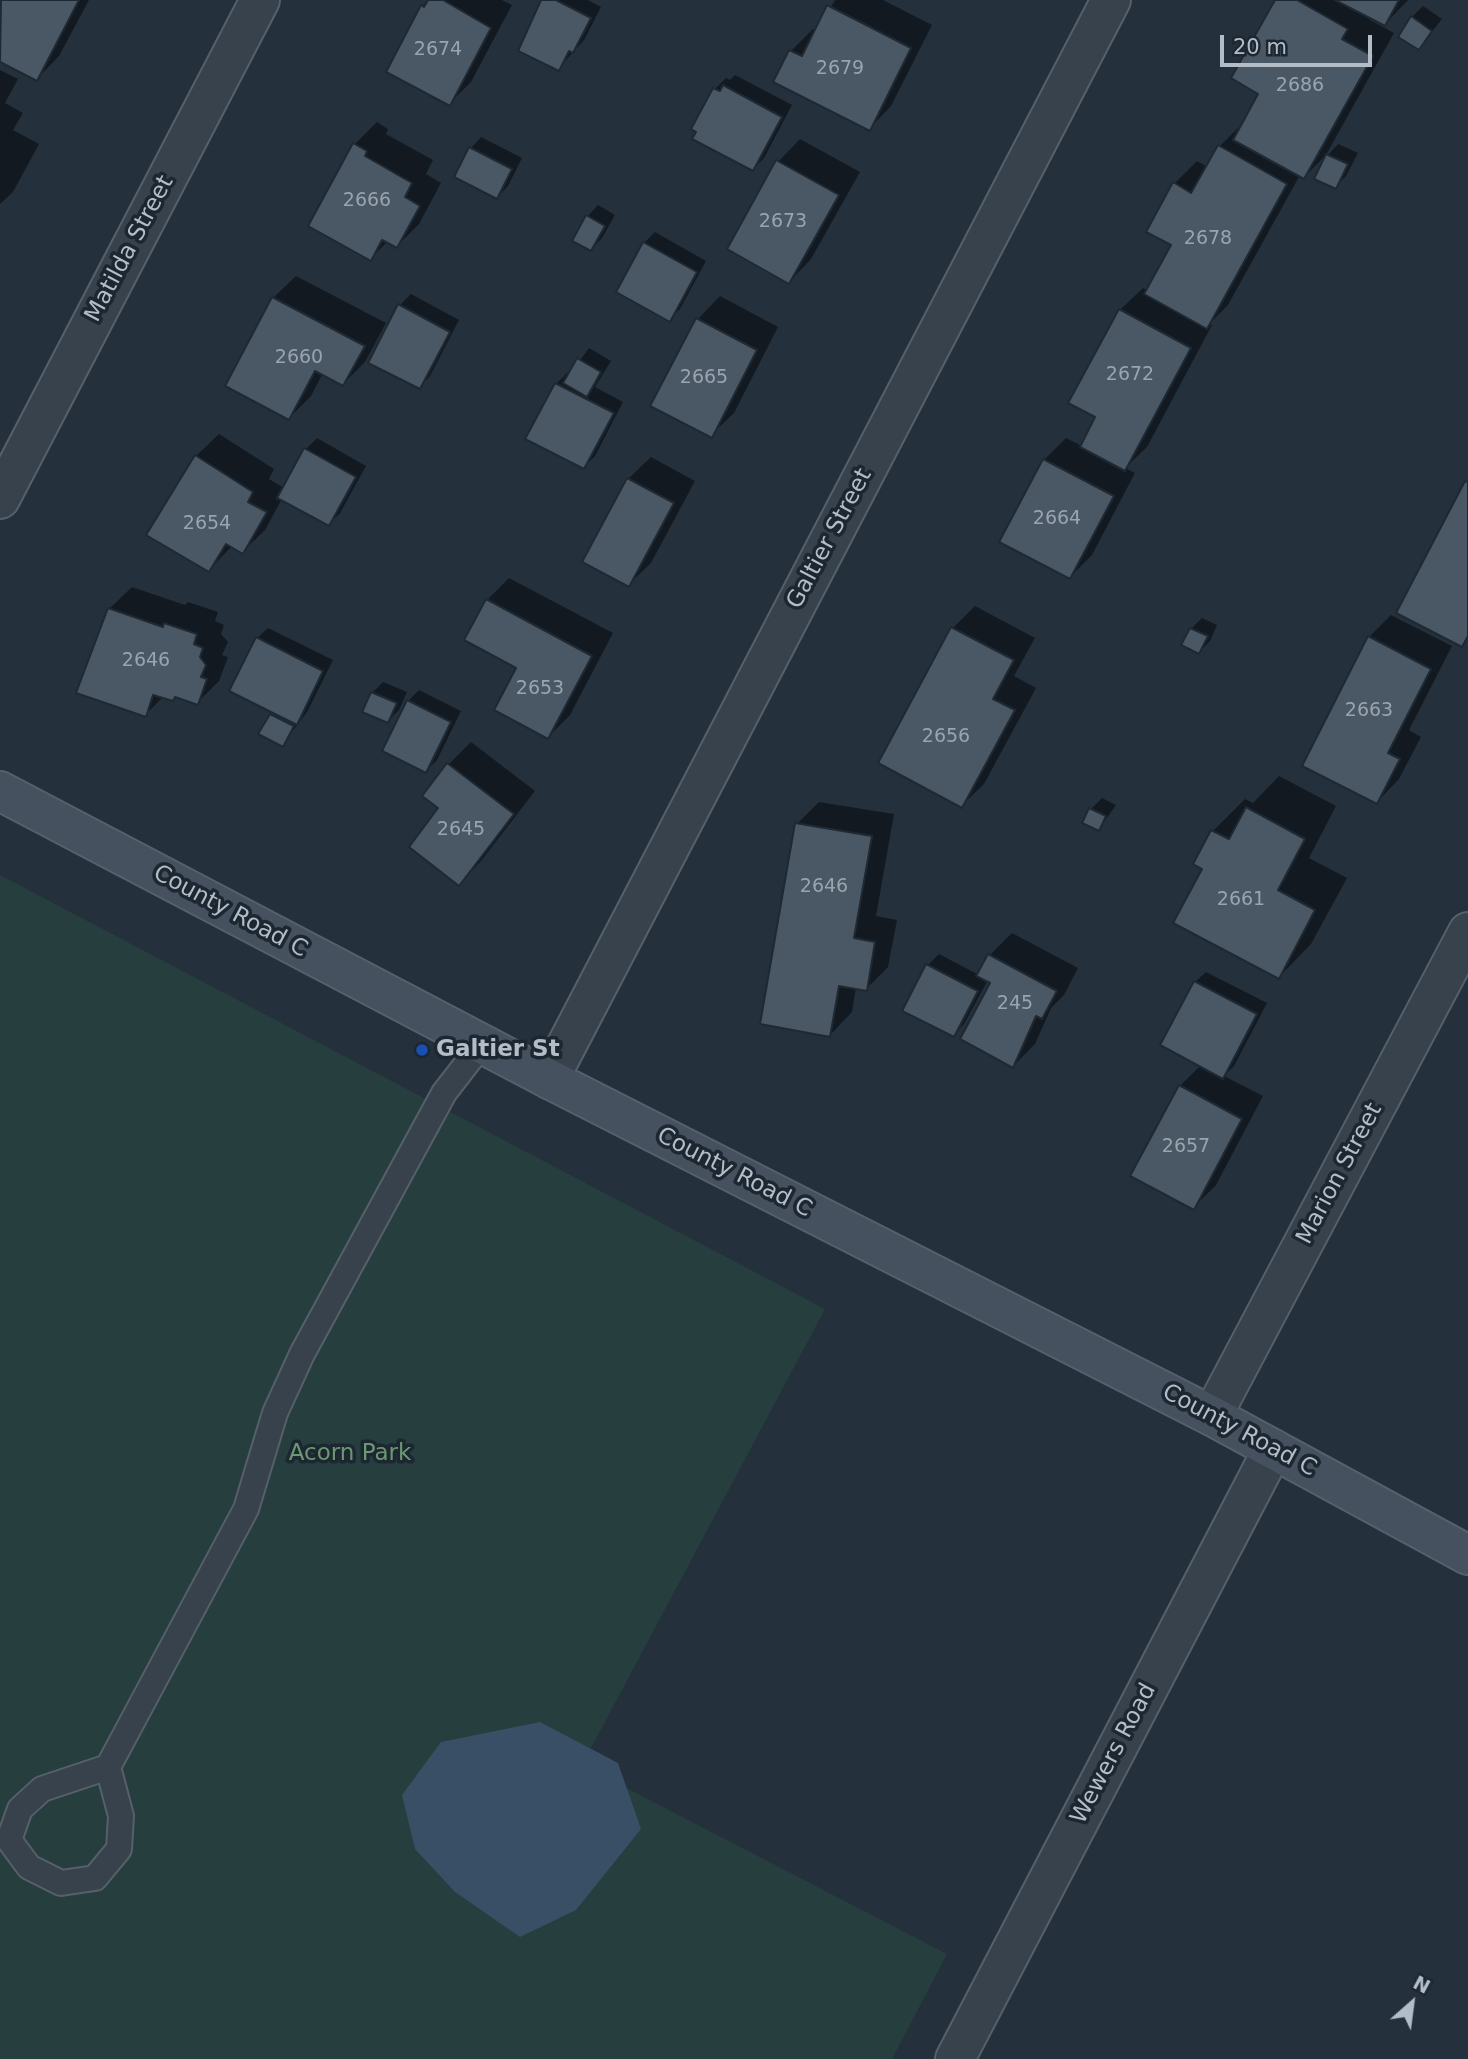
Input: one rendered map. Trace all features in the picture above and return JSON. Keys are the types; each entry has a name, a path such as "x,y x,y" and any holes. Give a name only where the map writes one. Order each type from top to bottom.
{"main road":[{"name":"County Road C","path":"0,791 549,1079 1212,1416 1468,1555"}],"street":[{"name":"Matilda Street","path":"0,499 260,0"},
{"name":"Galtier Street","path":"549,1079 1111,0"},
{"name":"Marion Street","path":"1212,1416 1468,932"},
{"name":"Wewers Road","path":"955,2059 1273,1449"}],"lane":[{"path":"108,1766 121,1816 119,1849 95,1878 61,1883 29,1867 9,1840 20,1809 42,1789 108,1766 246,1509 275,1413 302,1354 444,1093 482,1044"}],"green space":[{"name":"Acorn Park","path":"0,875 825,1309 582,1765 947,1954 892,2059 0,2059"}],"water":[{"path":"540,1722 618,1763 641,1829 576,1910 520,1937 455,1892 415,1849 402,1795 441,1742"}],"building":[{"path":"1,0 79,0 37,81 0,62"},
{"path":"428,0 443,0 491,28 450,106 386,72 421,5 424,7"},
{"path":"541,0 556,0 591,18 573,53 569,51 559,71 518,51"},
{"path":"1275,0 1297,0 1348,29 1342,39 1373,56 1304,179 1233,140 1258,94 1231,78"},
{"path":"1335,0 1399,0 1385,26"},
{"path":"827,5 911,48 870,131 773,82 789,50 802,56"},
{"path":"1411,16 1432,31 1419,50 1398,37"},
{"path":"723,85 782,117 753,171 692,139 696,132 691,129 713,88 720,91"},
{"path":"353,143 367,151 365,156 412,183 405,197 420,206 397,248 382,240 371,261 308,226"},
{"path":"1218,145 1287,184 1207,329 1144,294 1171,245 1146,232 1173,182 1191,193"},
{"path":"469,147 512,169 497,199 454,177"},
{"path":"1326,154 1348,164 1336,189 1314,179"},
{"path":"776,160 839,195 789,284 727,249"},
{"path":"586,215 605,226 591,251 572,241"},
{"path":"643,242 697,272 670,322 616,292"},
{"path":"272,297 365,346 343,386 315,371 289,420 225,386"},
{"path":"398,304 450,332 420,389 368,363"},
{"path":"1119,309 1191,348 1125,471 1080,447 1095,417 1068,403"},
{"path":"696,318 757,350 712,438 650,406"},
{"path":"577,358 601,372 587,397 563,383"},
{"path":"555,383 614,413 584,469 525,439"},
{"path":"304,448 356,477 329,526 277,498"},
{"path":"195,455 253,492 248,502 267,512 243,554 226,544 209,572 146,535"},
{"path":"1043,459 1114,496 1070,579 999,542"},
{"path":"627,478 674,503 629,587 582,562"},
{"path":"1465,481 1468,482 1468,636 1462,647 1396,613"},
{"path":"486,599 592,656 548,739 494,710 516,668 464,640"},
{"path":"108,608 163,627 164,623 197,634 194,644 203,648 200,657 206,665 201,677 207,679 198,705 175,697 173,701 153,695 146,717 76,693"},
{"path":"951,627 1014,660 993,699 1015,710 962,808 878,763"},
{"path":"1190,628 1208,636 1199,654 1181,645"},
{"path":"1368,636 1431,669 1388,753 1400,759 1377,804 1302,766"},
{"path":"256,637 323,671 297,725 229,691"},
{"path":"371,692 397,703 388,723 362,712"},
{"path":"407,700 451,722 426,773 382,751"},
{"path":"270,714 294,726 283,747 258,734"},
{"path":"447,763 514,814 459,886 409,847 438,808 422,796"},
{"path":"1246,807 1305,839 1278,890 1315,910 1279,979 1173,923 1202,869 1193,864 1211,830 1229,839"},
{"path":"1089,808 1106,816 1099,831 1082,823"},
{"path":"795,823 872,836 854,938 875,942 867,991 839,986 830,1037 760,1024"},
{"path":"988,954 1057,991 1042,1019 1036,1016 1013,1068 960,1039 990,983 976,976"},
{"path":"926,964 978,991 954,1037 902,1011"},
{"path":"1194,981 1257,1014 1223,1079 1160,1045"},
{"path":"1179,1085 1242,1119 1194,1210 1130,1176"}],"place":[{"name":"Galtier St","path":"422,1050"}]}
